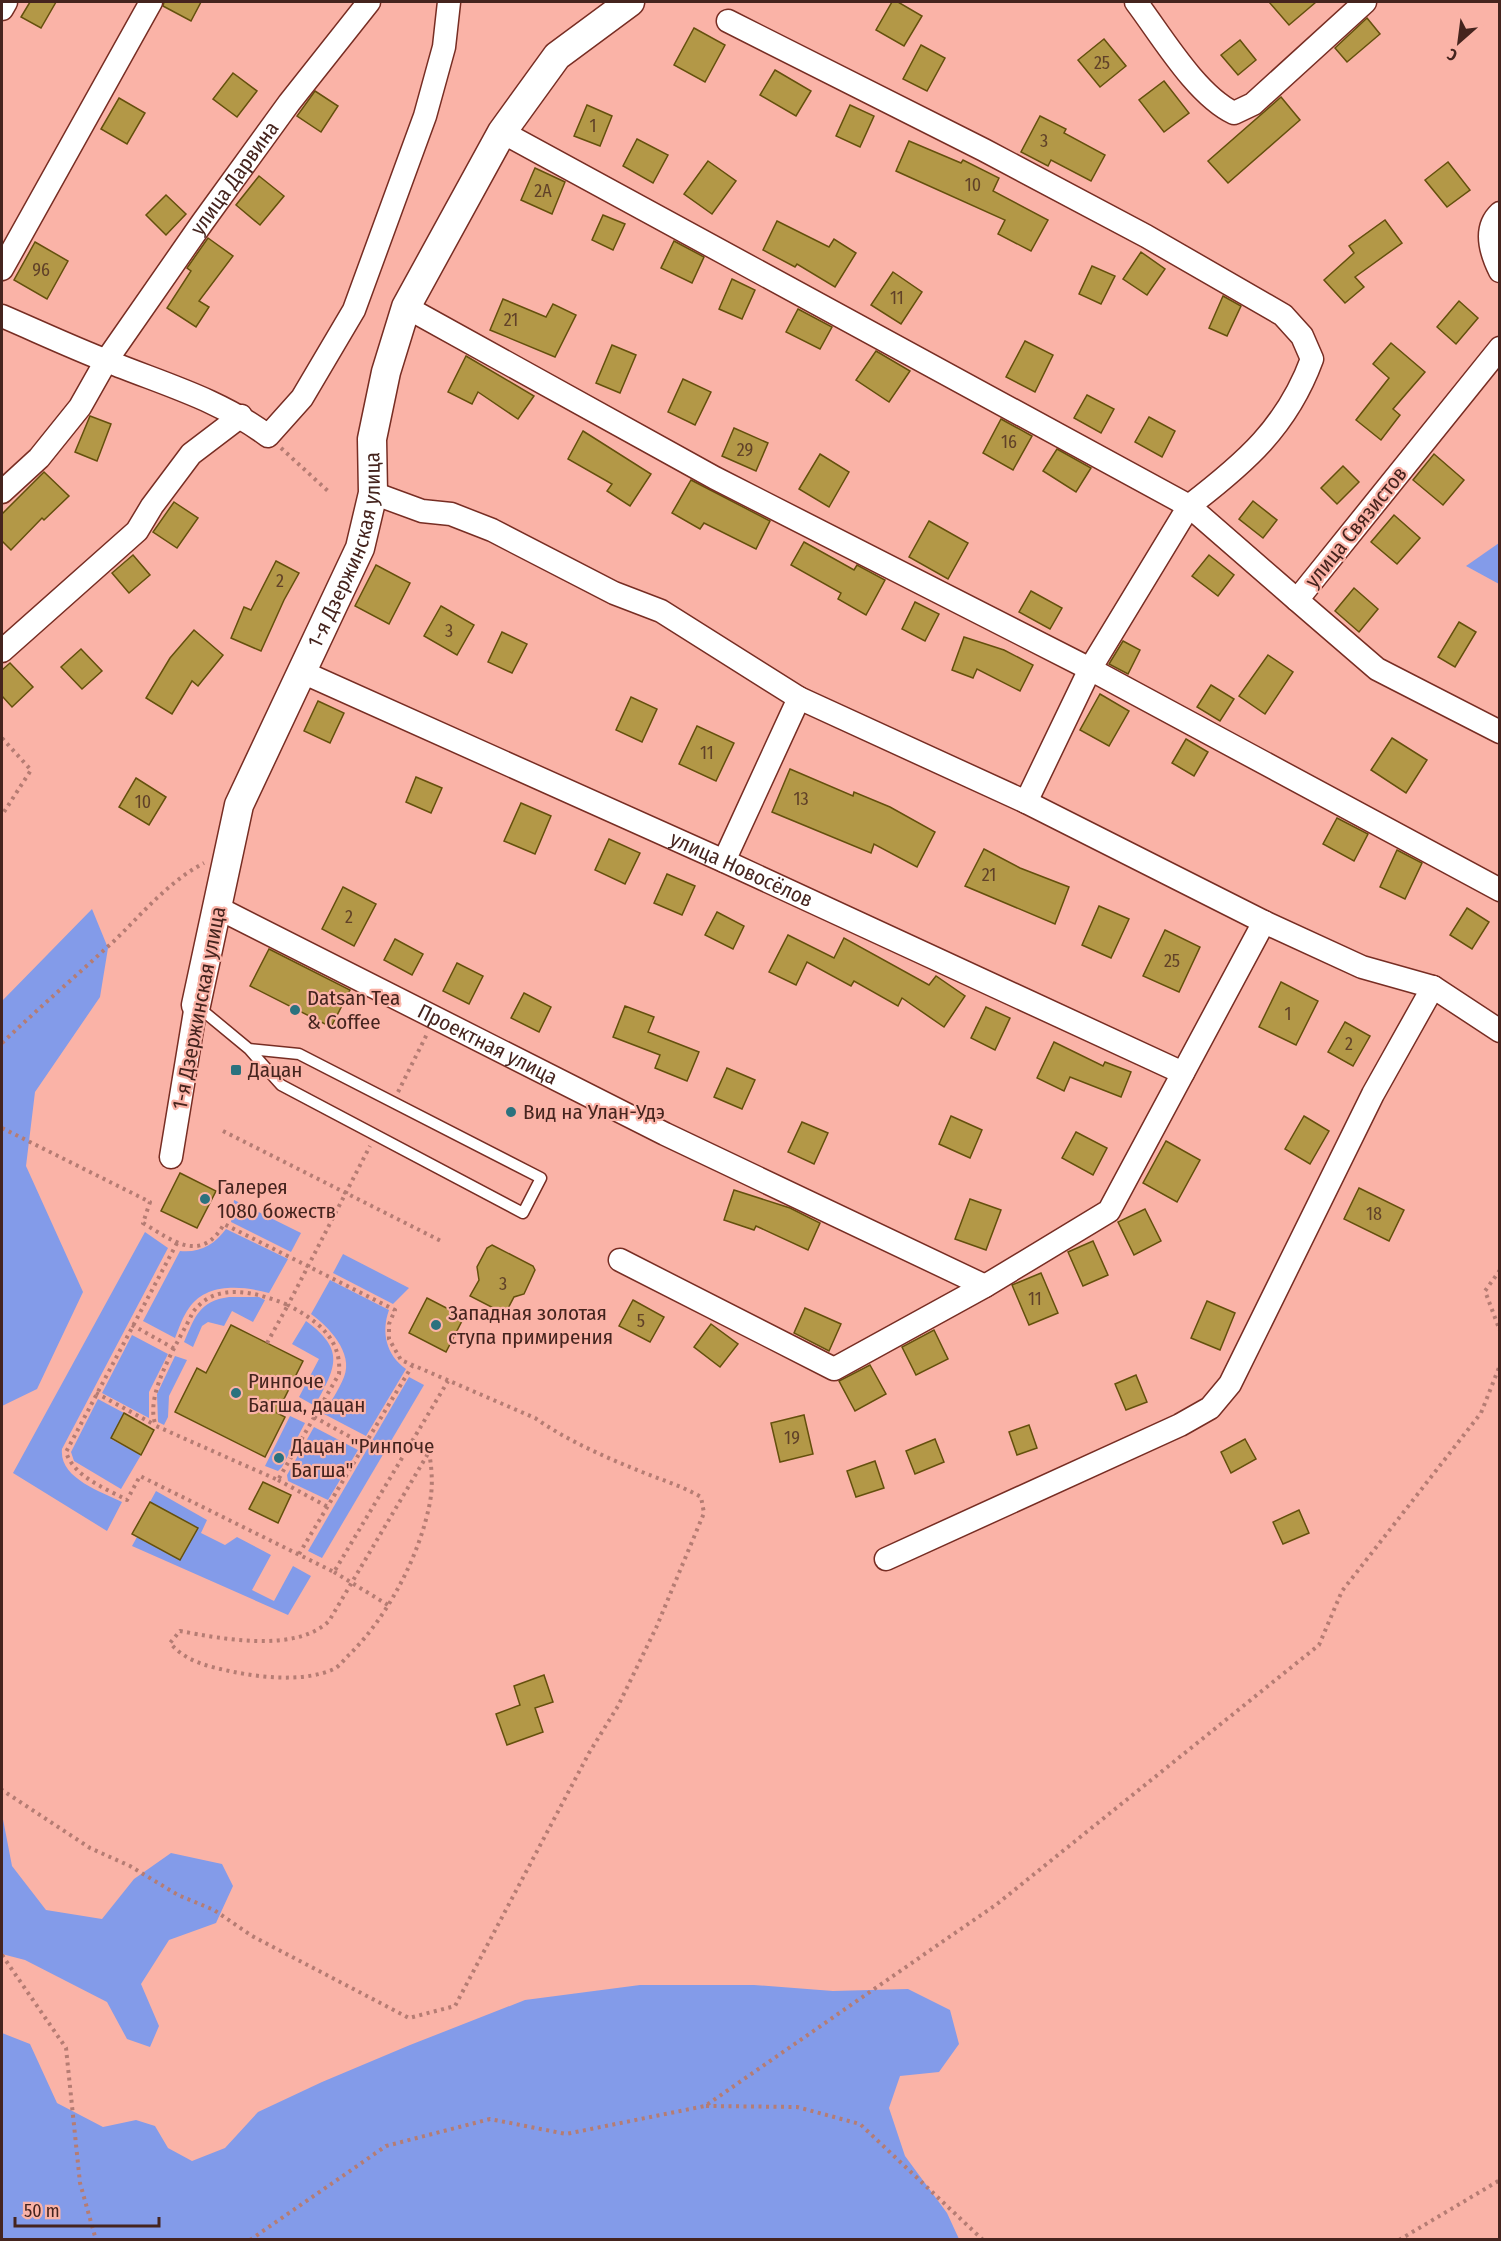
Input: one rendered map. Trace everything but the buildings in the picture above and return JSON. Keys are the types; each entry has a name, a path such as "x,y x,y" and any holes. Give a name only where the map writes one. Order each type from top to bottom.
{"street":[{"path":"2,9 6,2"},
{"path":"2,269 151,2"},
{"name":"улица Дарвина","path":"2,492 39,458 81,407 106,361 202,223 289,103 369,2"},
{"path":"2,316 106,361 201,396 241,416 268,436 302,399 354,310 425,116 444,47 449,2"},
{"name":"1-я Дзержинская улица","path":"171,1157 210,931 218,908 239,805 300,671 360,548 373,493 372,439 386,372 406,307 502,132 557,56 630,2"},
{"path":"1136,2 1197,82 1223,108 1234,112 1253,104 1365,2"},
{"path":"728,21 984,150 1146,236 1283,315 1302,336 1312,359 1300,392 1278,424 1236,470 1189,506 1090,669 1026,802"},
{"path":"502,132 1189,506 1297,600"},
{"path":"1500,213 1488,237 1492,256 1500,271"},
{"path":"406,307 715,478 1090,669 1500,890"},
{"name":"улица Связистов","path":"1500,348 1297,600 1377,669 1500,732"},
{"path":"2,651 137,531 152,506 191,454 241,416"},
{"path":"373,493 422,511 451,514 492,530 614,593 661,611 799,698 1026,802 1264,922 1362,966 1433,987 1500,1031"},
{"name":"улица Новосёлов","path":"300,671 724,861 1183,1073"},
{"path":"724,861 799,698"},
{"name":"Проектная улица","path":"218,908 665,1134 985,1286"},
{"path":"620,1260 834,1369 985,1286 1109,1211 1264,922"},
{"path":"886,1559 1180,1425 1210,1408 1230,1384 1373,1094 1433,987"}],"lane":[{"path":"196,1005 249,1049 281,1085 523,1213 541,1178 299,1054 249,1049"}],"path":[{"path":"268,436 329,492"},
{"path":"2,738 31,770 2,815"},
{"path":"2,1042 187,872 206,862 228,857"},
{"path":"393,1103 428,1030"},
{"path":"2,1128 150,1202 143,1223 177,1243 192,1247 204,1245 217,1237 224,1224 395,1310 389,1324 389,1339 401,1360 535,1418 553,1431 600,1454 680,1485 701,1497 704,1513 656,1628 618,1706 568,1792 454,2006 409,2018 252,1936 214,1910 178,1895 130,1866 90,1848 2,1790"},
{"path":"223,1131 443,1242"},
{"path":"267,1343 364,1158"},
{"path":"177,1243 66,1452 69,1463 77,1472 127,1500 140,1476 352,1581 388,1605"},
{"path":"1500,1270 1485,1291 1500,1331"},
{"path":"156,1426 153,1418 153,1396 193,1312 201,1301 212,1294 257,1294 288,1305 310,1316 327,1331 340,1364 339,1374 278,1480"},
{"path":"132,1325 175,1349"},
{"path":"705,2106 997,1904 1319,1645 1342,1591 1481,1413 1500,1365"},
{"path":"299,1554 412,1366"},
{"path":"334,1572 448,1381"},
{"path":"96,1393 156,1426 278,1480 328,1507"},
{"path":"314,1417 365,1445"},
{"path":"429,1452 432,1471 430,1502 410,1563 388,1605 360,1644 335,1669 301,1677 249,1675 209,1667 180,1655 170,1643 180,1631 252,1641 302,1638 320,1629 329,1621 429,1452"},
{"path":"2,1955 66,2048 80,2183 96,2240"},
{"path":"250,2240 386,2146 490,2119 566,2134 705,2106 797,2107 860,2124 983,2240"},
{"path":"1399,2240 1500,2180"}],"shaded area":[{"path":"1499,543 1499,584 1466,566"},
{"path":"92,909 108,948 100,997 35,1092 26,1166 83,1292 37,1389 2,1406 2,1001"},
{"path":"234,1200 301,1233 291,1252 231,1222"},
{"path":"226,1229 288,1259 269,1293 226,1288 205,1294 189,1308 175,1338 143,1321 180,1251 194,1251 206,1247"},
{"path":"145,1232 168,1248 62,1449 67,1468 74,1476 122,1502 107,1531 13,1473"},
{"path":"343,1254 409,1288 393,1304 333,1273"},
{"path":"330,1280 389,1310 385,1327 387,1343 394,1357 406,1369 366,1436 324,1414 342,1382 346,1368 338,1341 311,1314"},
{"path":"229,1297 259,1297 265,1300 253,1322 232,1311 224,1326 208,1322 202,1326 193,1347 184,1342 195,1318 204,1306"},
{"path":"306,1321 328,1342 333,1360 328,1381 315,1406 299,1397 319,1359 292,1344"},
{"path":"132,1335 168,1354 149,1392 149,1418 102,1393"},
{"path":"175,1356 187,1360 169,1396 168,1417 164,1425 158,1422 157,1394"},
{"path":"409,1377 424,1385 322,1558 308,1551"},
{"path":"98,1399 124,1413 111,1439 141,1455 121,1489 74,1461 71,1452"},
{"path":"290,1416 305,1423 278,1471 265,1466"},
{"path":"314,1427 358,1450 328,1500 288,1481 287,1475"},
{"path":"156,1491 207,1520 201,1533 225,1545 237,1537 271,1555 252,1590 274,1601 293,1566 311,1576 288,1615 132,1546 137,1537 180,1560 198,1528 150,1502"},
{"path":"2,1814 12,1866 46,1910 102,1919 134,1879 171,1853 222,1864 233,1886 216,1923 169,1940 141,1984 159,2026 150,2047 127,2039 107,2002 25,1960 2,1954"},
{"path":"640,1985 754,1985 833,1991 908,1989 950,2010 959,2044 939,2072 900,2076 889,2108 905,2156 947,2213 959,2239 2,2239 2,2033 30,2044 57,2103 103,2127 136,2120 155,2126 168,2148 192,2161 225,2148 258,2112 410,2045 525,2000"}],"place":[{"name":"Datsan Tea & Coffee","path":"295,1010"},
{"name":"Дацан","path":"236,1070"},
{"name":"Вид на Улан-Удэ","path":"511,1112"},
{"name":"Галерея 1080 божеств","path":"205,1199"},
{"name":"Западная золотая ступа примирения","path":"436,1325"},
{"name":"Ринпоче Багша, дацан","path":"236,1393"},
{"name":"Дацан \"Ринпоче Багша\"","path":"279,1458"}]}
